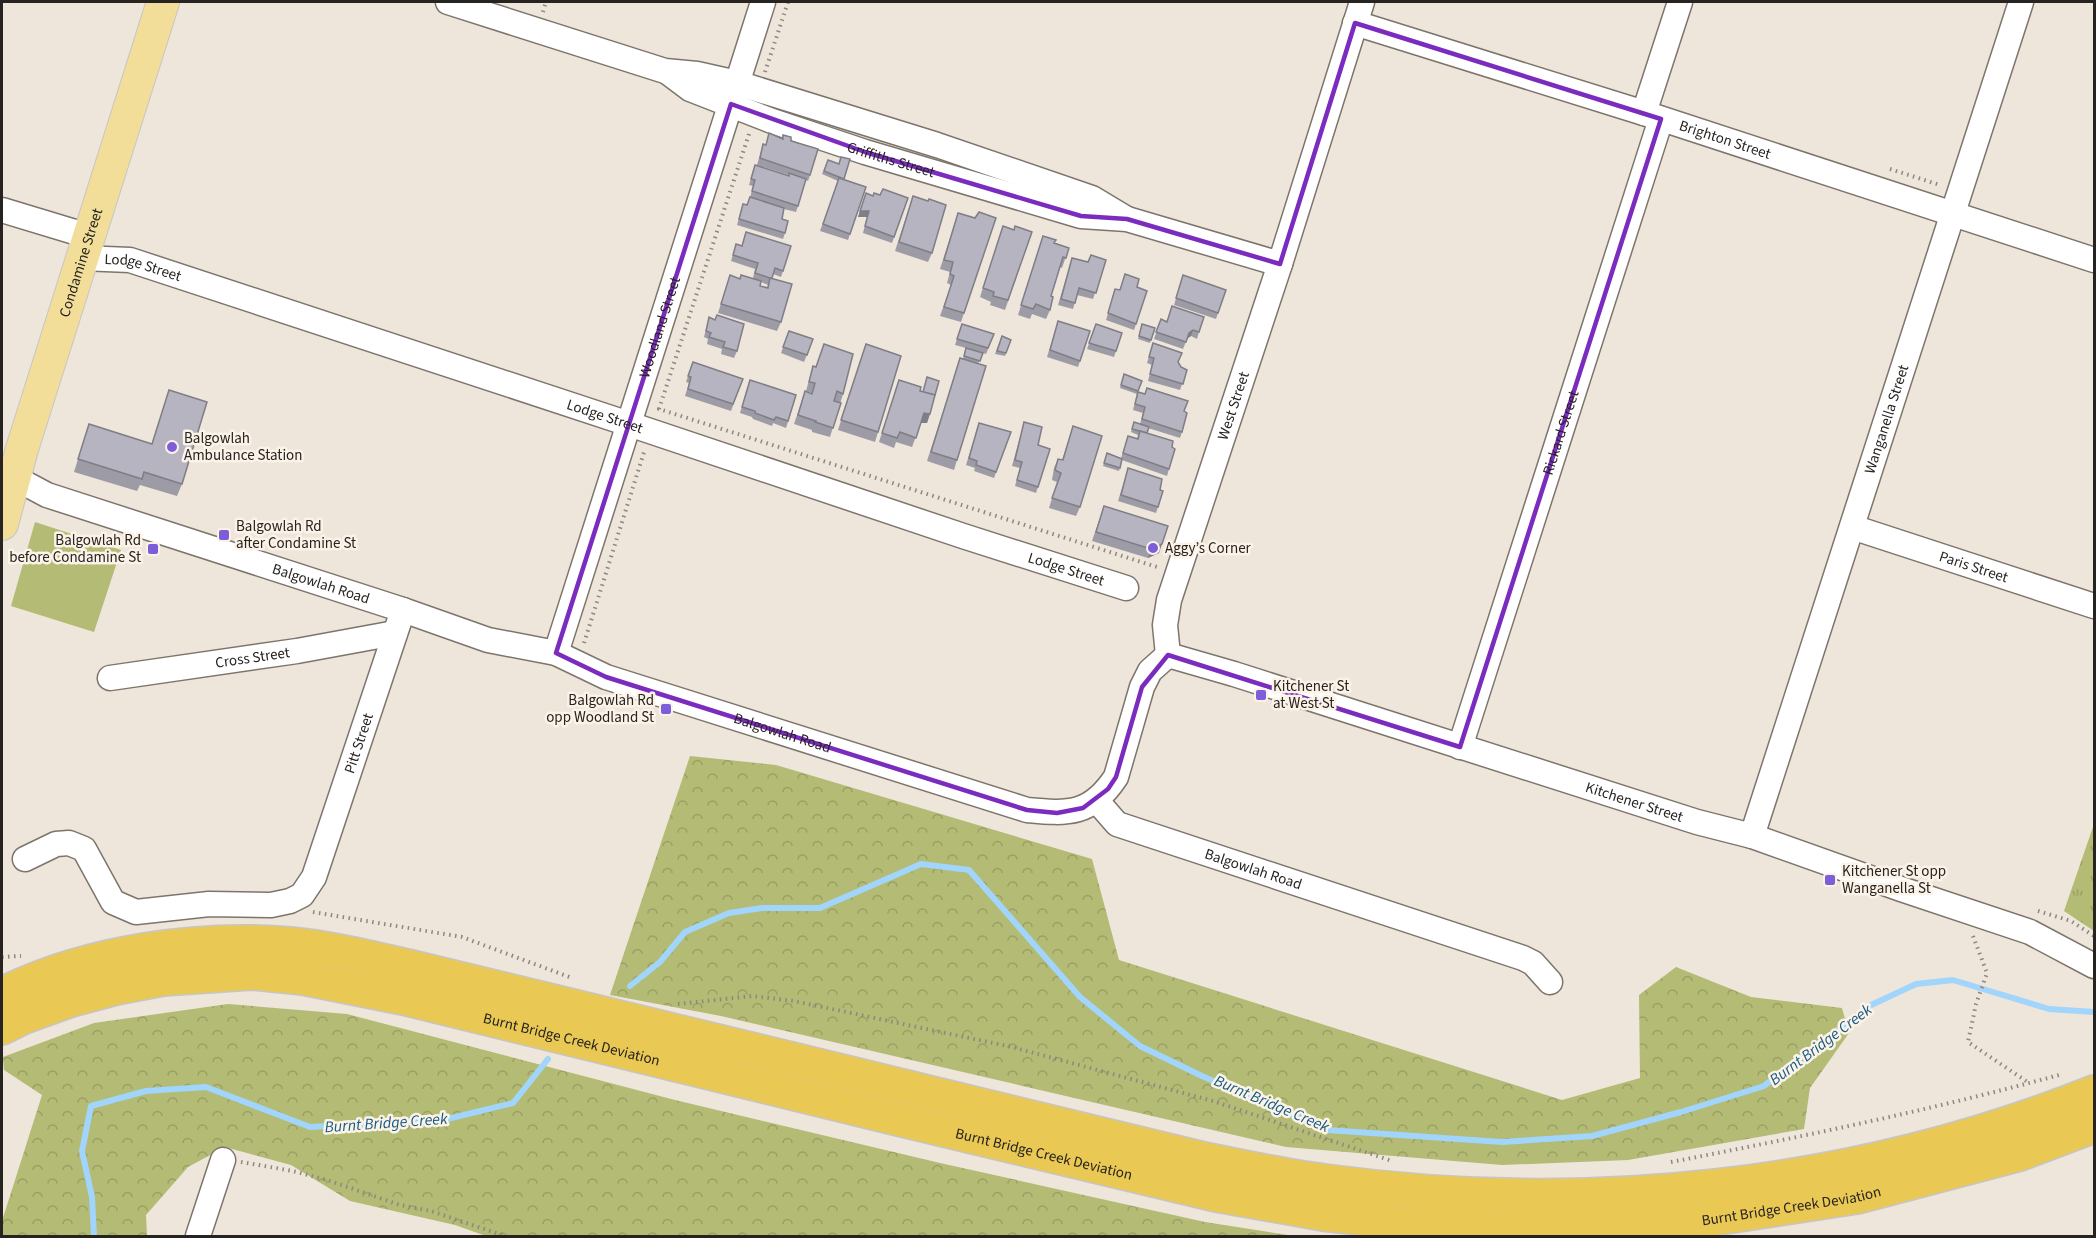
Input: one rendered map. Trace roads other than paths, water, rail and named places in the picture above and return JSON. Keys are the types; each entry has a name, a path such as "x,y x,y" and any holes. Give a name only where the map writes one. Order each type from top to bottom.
{"highway":[{"name":"Burnt Bridge Creek Deviation","path":"2,994 61,970 126,953 218,943 290,944 352,954 1204,1159 1325,1181 1413,1191 1506,1196 1642,1194 1764,1180 1841,1167 1928,1147 2006,1124 2094,1092"},
{"path":"2,968 61,970"},
{"name":"Burnt Bridge Creek Deviation","path":"2,1028 24,1017 71,1000 164,979 251,973 303,978 403,998 909,1122 1216,1194 1323,1214 1402,1223 1494,1228 1588,1228 1699,1221 1857,1197 2020,1154 2094,1126"}],"main road":[{"name":"Condamine Street","path":"2,524 8,474 163,2"}],"street":[{"name":"Griffiths Street","path":"448,2 665,71 697,74 745,97 938,145 1092,198 1127,219 1280,264"},
{"name":"Woodland Street","path":"556,653 629,424 745,97 763,2"},
{"name":"Rickard Street","path":"1460,747 1653,116 1680,2"},
{"name":"Wanganella Street","path":"1752,836 2021,2"},
{"name":"Brighton Street","path":"1359,7 1653,116 2094,260"},
{"name":"West Street","path":"1168,655 1165,625 1169,600 1280,264 1359,7"},
{"name":"Lodge Street","path":"2,210 84,247 1126,588"},
{"name":"Balgowlah Road","path":"8,474 40,493 399,621 556,653 606,677 1027,810 1058,813 1083,808 1097,801 1117,824 1523,958 1533,963 1550,982"},
{"name":"Paris Street","path":"1852,527 2094,606"},
{"name":"Cross Street","path":"110,678 297,651 399,621"},
{"name":"Pitt Street","path":"25,859 56,844 69,843 84,849 112,902 136,912 209,904 271,905 290,901 302,895 314,877 399,621"},
{"name":"Kitchener Street","path":"1168,655 1696,822 1752,836 1890,886 2030,932 2094,966"},
{"path":"1097,801 1116,777 1128,743 1142,687 1150,671 1168,655"},
{"path":"198,1236 223,1160"}],"waterway":[{"name":"Burnt Bridge Creek","path":"630,986 660,962 685,932 729,913 762,908 820,908 921,864 969,870 1080,997 1140,1046 1202,1076 1327,1130 1502,1142 1592,1136 1764,1086 1869,1006 1916,984 1953,980 2049,1009 2094,1012"},
{"name":"Burnt Bridge Creek","path":"94,1236 92,1197 82,1151 91,1106 146,1091 206,1087 310,1127 443,1120 513,1103 548,1059"}],"place":[{"name":"Balgowlah Ambulance Station","path":"172,447"},
{"name":"Balgowlah Rd after Condamine St","path":"224,535"},
{"name":"Aggy’s Corner","path":"1153,548"},
{"name":"Balgowlah Rd before Condamine St","path":"153,549"},
{"name":"Kitchener St at West St","path":"1261,695"},
{"name":"Balgowlah Rd opp Woodland St","path":"666,709"},
{"name":"Kitchener St opp Wanganella St","path":"1830,880"}]}
